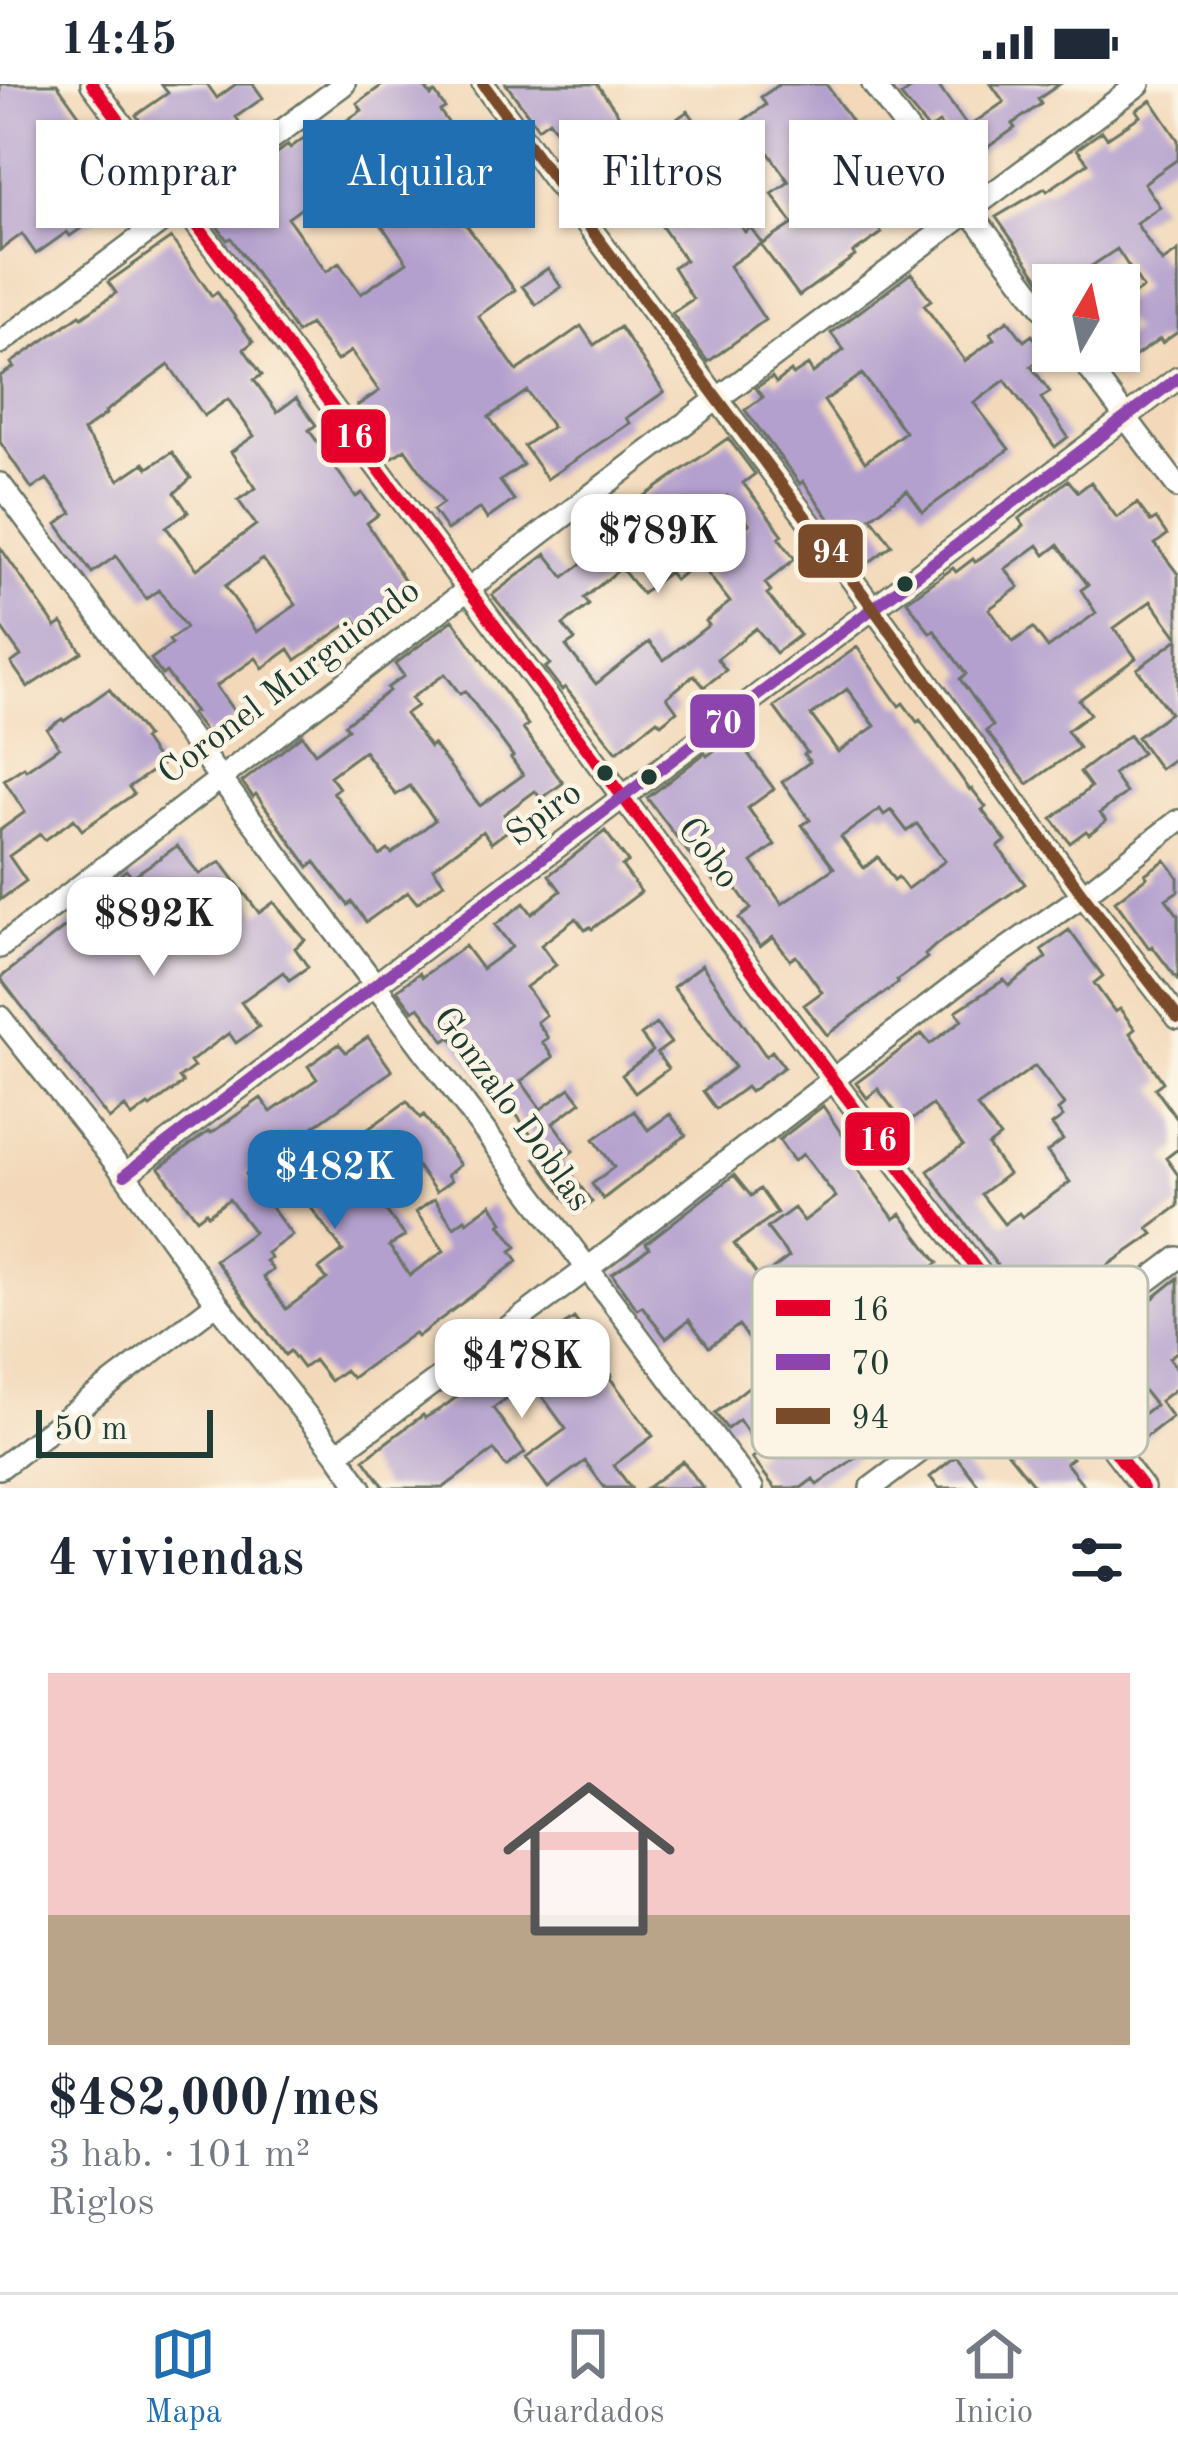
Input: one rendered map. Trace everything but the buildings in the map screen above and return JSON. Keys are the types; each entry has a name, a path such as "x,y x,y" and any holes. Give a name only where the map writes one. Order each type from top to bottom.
{"street":[{"name":"Cobo","path":"92,84 119,120"},
{"path":"279,133 344,84"},
{"path":"483,84 1178,1018"},
{"path":"873,84 900,120"},
{"name":"Coronel Murguiondo","path":"988,197 1139,84"},
{"path":"0,343 154,228"},
{"name":"Cobo","path":"199,228 975,1266"},
{"name":"Coronel Murguiondo","path":"0,947 947,228"},
{"path":"980,228 1032,294"},
{"path":"1092,372 1178,487"},
{"name":"Spiro","path":"125,1175 1178,378"},
{"name":"Gonzalo Doblas","path":"0,484 752,1488"},
{"path":"337,1454 1178,821"},
{"path":"0,1017 8,1046 125,1175 217,1303 361,1488"},
{"path":"1148,1280 1178,1258"},
{"path":"0,1468 217,1303"},
{"path":"871,1488 911,1458"},
{"name":"Cobo","path":"1120,1458 1143,1488"}],"transit line":[{"name":"16","path":"92,84 974,1266"},
{"name":"94","path":"483,84 1178,1018"},
{"name":"70","path":"125,1175 1178,378"},
{"name":"16","path":"1120,1458 1143,1488"}]}
